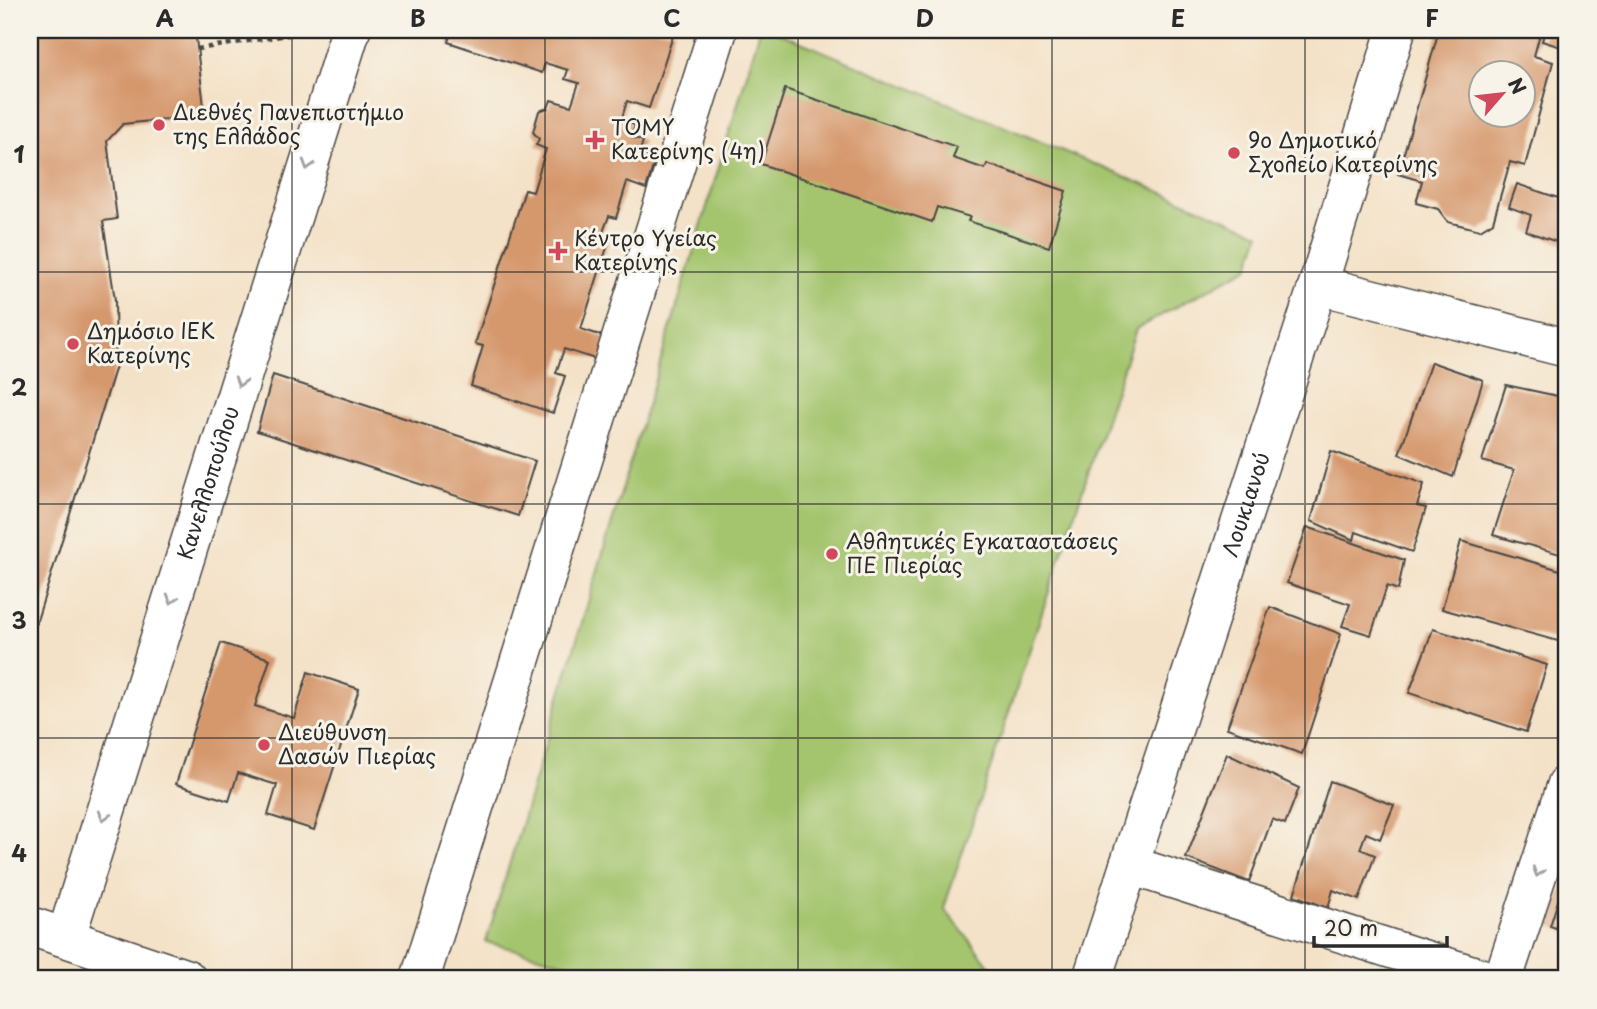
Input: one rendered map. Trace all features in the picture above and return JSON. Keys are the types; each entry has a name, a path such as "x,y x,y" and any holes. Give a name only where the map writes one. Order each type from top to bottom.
{"street":[{"name":"Λουκιανού","path":"1092,979 1318,285 1395,30"},
{"path":"420,979 717,33"},
{"name":"Κανελλοπούλου","path":"66,937 348,38"},
{"path":"1318,285 1567,348"},
{"path":"1503,979 1567,784"},
{"path":"1129,864 1485,979"},
{"path":"30,926 187,979"}],"path":[{"path":"198,49 318,30 348,38"}],"green space":[{"name":"Αθλητικές Εγκαταστάσεις ΠΕ Πιερίας","path":"760,30 772,30 1260,233 1249,267 1136,329 944,908 1000,979 627,979 486,942"}],"building":[{"path":"30,30 195,30 205,115 123,124 107,141 117,219 103,221 115,300 116,366 30,643 30,322 33,296 30,272"},
{"path":"452,30 675,30 649,108 627,101 621,121 635,125 632,137 643,141 639,154 655,160 646,189 627,182 616,218 609,216 602,235 610,238 581,329 609,338 601,361 564,349 556,373 565,376 553,413 471,386 483,346 475,344 525,190 533,192 546,149 536,145 539,139 533,132 539,111 548,108 551,100 571,106 579,83 565,79 568,70 545,63 542,73 448,42"},
{"path":"1439,30 1541,30 1534,56 1553,62 1538,118 1538,60 1468,60 1468,130 1535,130 1525,166 1510,162 1493,222 1480,230 1448,222 1438,209 1416,203 1422,181 1398,174"},
{"path":"1545,30 1567,30 1567,49 1542,41"},
{"path":"785,89 957,147 953,158 985,169 987,164 1066,191 1049,247 968,221 970,217 937,207 932,222 761,164"},
{"path":"1517,184 1567,201 1565,245 1526,231 1531,215 1509,207"},
{"path":"1431,362 1483,380 1453,477 1399,454"},
{"path":"273,375 535,461 518,516 257,431"},
{"path":"1506,385 1567,398 1567,556 1493,535 1514,470 1482,461"},
{"path":"1331,451 1424,484 1417,506 1426,508 1412,552 1356,532 1354,540 1311,521"},
{"path":"1307,527 1404,560 1398,590 1387,586 1371,635 1342,626 1350,604 1287,583"},
{"path":"1461,541 1567,572 1565,643 1442,609"},
{"path":"1270,607 1341,634 1302,754 1227,728"},
{"path":"1433,629 1547,665 1526,732 1409,693"},
{"name":"Διεύθυνση Δασών Πιερίας","path":"221,643 270,659 255,706 294,718 308,672 359,689 314,830 268,815 277,785 238,773 229,801 176,784"},
{"path":"1227,754 1299,788 1285,824 1272,819 1249,882 1186,858"},
{"path":"1330,781 1394,805 1380,839 1366,833 1360,849 1375,855 1359,900 1333,890 1328,908 1294,895"},
{"path":"1567,873 1567,932 1550,926"}],"place":[{"name":"Διεθνές Πανεπιστήμιο της Ελλάδος","path":"159,125"},
{"name":"ΤΟΜΥ Κατερίνης (4η)","path":"595,140"},
{"name":"9ο Δημοτικό Σχολείο Κατερίνης","path":"1234,153"},
{"name":"Κέντρο Υγείας Κατερίνης","path":"558,251"},
{"name":"Δημόσιο ΙΕΚ Κατερίνης","path":"73,344"},
{"name":"Αθλητικές Εγκαταστάσεις ΠΕ Πιερίας","path":"832,554"},
{"name":"Διεύθυνση Δασών Πιερίας","path":"264,745"}]}
